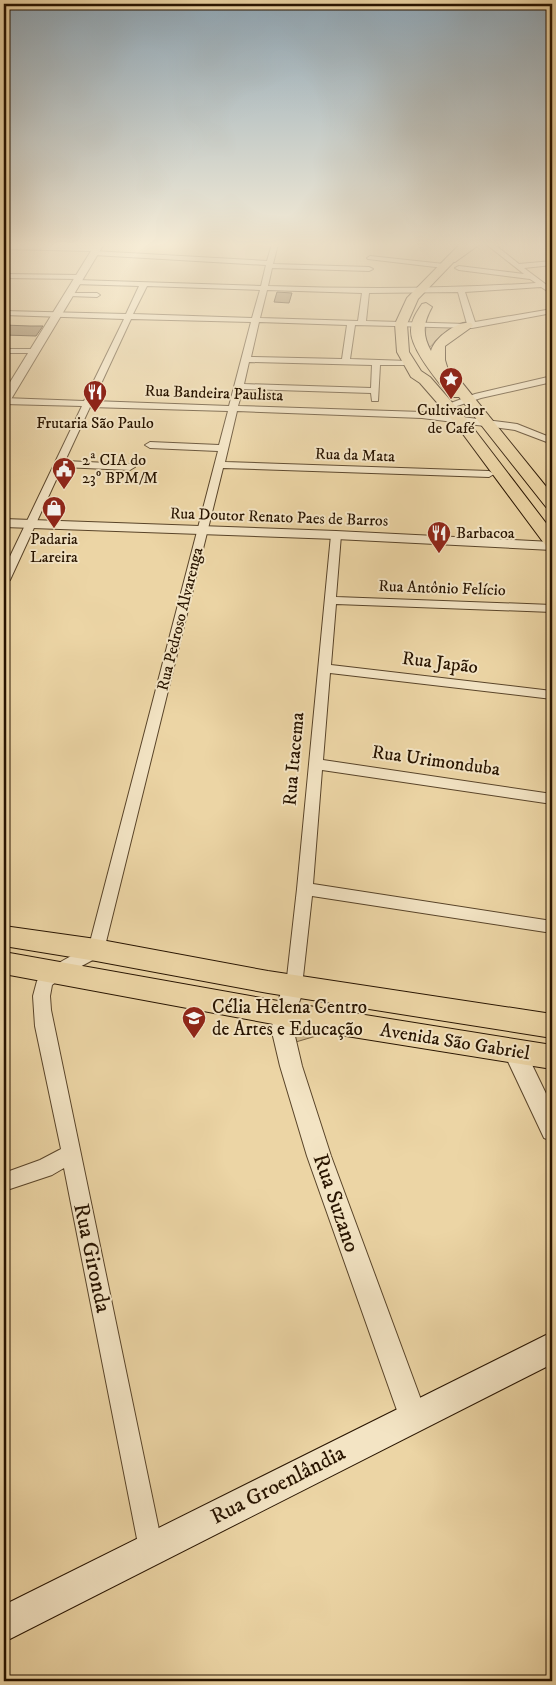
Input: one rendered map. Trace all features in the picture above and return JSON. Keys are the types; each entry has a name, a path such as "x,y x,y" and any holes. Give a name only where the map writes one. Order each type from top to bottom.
{"main road":[{"path":"402,324 402,346 421,388 460,412 503,430 552,504"},
{"path":"417,324 420,344 439,369 489,474 548,544"},
{"path":"439,369 436,355 438,346 448,336 469,326"},
{"path":"460,412 552,518"},
{"path":"460,412 548,544 552,560"},
{"name":"Avenida São Gabriel","path":"4,936 96,950 294,986 552,1026"},
{"name":"Avenida São Gabriel","path":"4,963 284,1014 552,1057"},
{"name":"Rua Groenlândia","path":"4,1624 552,1347"}],"street":[{"path":"4,401 52,323"},
{"path":"4,580 126,323"},
{"name":"Rua Pedroso Alvarenga","path":"96,950 254,323"},
{"path":"346,362 351,323"},
{"path":"358,323 469,326 488,323"},
{"path":"4,350 34,351"},
{"path":"246,359 376,362 412,368"},
{"path":"375,413 376,362"},
{"path":"460,412 552,379"},
{"path":"238,386 375,391"},
{"name":"Rua Bandeira Paulista","path":"4,401 422,415 460,412"},
{"path":"503,430 552,441"},
{"path":"150,445 223,448"},
{"path":"59,464 130,467"},
{"name":"Rua da Mata","path":"219,465 489,474"},
{"name":"Rua Doutor Renato Paes de Barros","path":"4,523 548,544"},
{"name":"Rua Itacema","path":"294,986 305,889 336,535"},
{"name":"Rua Antônio Felício","path":"330,600 552,609"},
{"name":"Rua Japão","path":"323,668 552,695"},
{"name":"Rua Urimonduba","path":"315,764 552,799"},
{"path":"305,889 552,928"},
{"path":"57,972 96,950"},
{"name":"Rua Gironda","path":"57,972 43,985 42,1002 70,1154 151,1549"},
{"name":"Rua Suzano","path":"294,986 284,1014 284,1038 319,1156 413,1416"},
{"path":"514,1051 552,1130"},
{"path":"4,1182 45,1168 70,1154"}],"shaded area":[{"path":"426,327 461,328 441,335 429,348 425,337"},
{"path":"288,1016 324,1022 323,1034 289,1044"}],"building":[{"path":"4,325 43,326 36,336 4,335"}],"place":[{"name":"Cultivador de Café","path":"451,400"},
{"name":"Frutaria São Paulo","path":"95,413"},
{"name":"2ª CIA do 23º BPM/M","path":"64,490"},
{"name":"Padaria Lareira","path":"54,529"},
{"name":"Barbacoa","path":"439,554"},
{"name":"Célia Helena Centro de Artes e Educação","path":"194,1039"}]}
